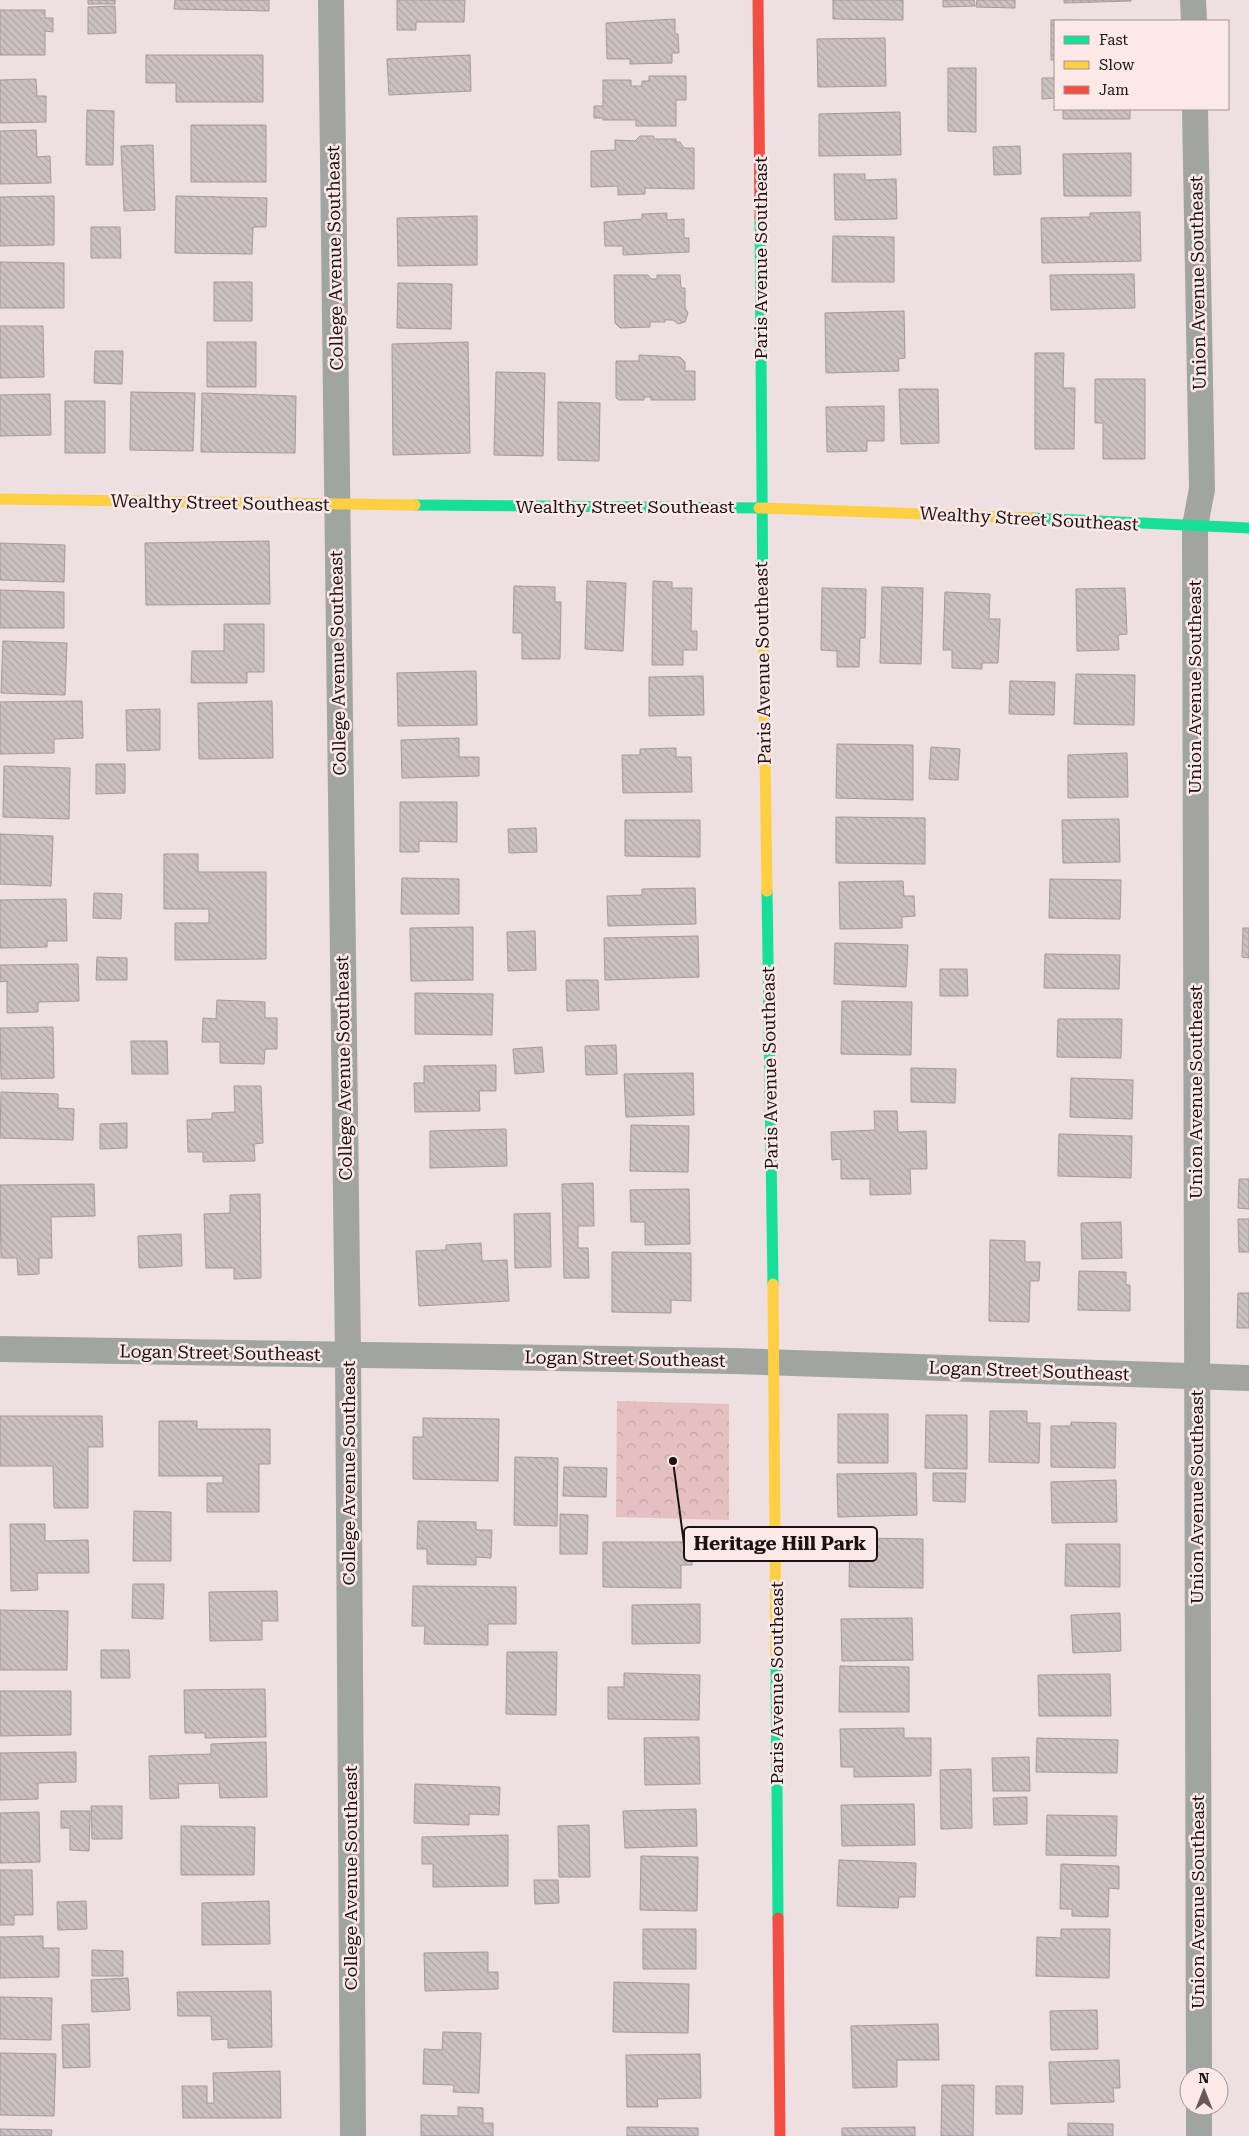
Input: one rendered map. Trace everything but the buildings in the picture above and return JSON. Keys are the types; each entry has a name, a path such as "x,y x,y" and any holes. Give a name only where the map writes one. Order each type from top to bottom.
{"street":[{"name":"College Avenue Southeast","path":"331,0 348,1355 353,2136"},
{"name":"Paris Avenue Southeast","path":"758,0 762,508 774,1362 780,2136"},
{"path":"1193,0 1194,20"},
{"name":"Union Avenue Southeast","path":"1195,110 1202,489 1195,526 1199,2066"},
{"name":"Wealthy Street Southeast","path":"0,500 762,508 1249,528"},
{"name":"Logan Street Southeast","path":"0,1349 774,1362 1249,1378"},
{"path":"1199,2116 1199,2136"}],"green space":[{"path":"617,1401 729,1404 729,1520 616,1517"}],"traffic: fast":[{"path":"760,218 763,620"},
{"path":"415,505 759,508"},
{"path":"1033,518 1249,528"},
{"path":"767,891 773,1284"},
{"path":"776,1662 778,1918"}],"traffic: slow":[{"path":"0,499 415,505"},
{"path":"759,508 1033,518"},
{"path":"763,620 767,891"},
{"path":"773,1284 776,1662"}],"traffic: jam":[{"path":"758,0 760,218"},
{"path":"778,1918 780,2136"}],"place":[{"name":"Heritage Hill Park","path":"673,1461"}]}
